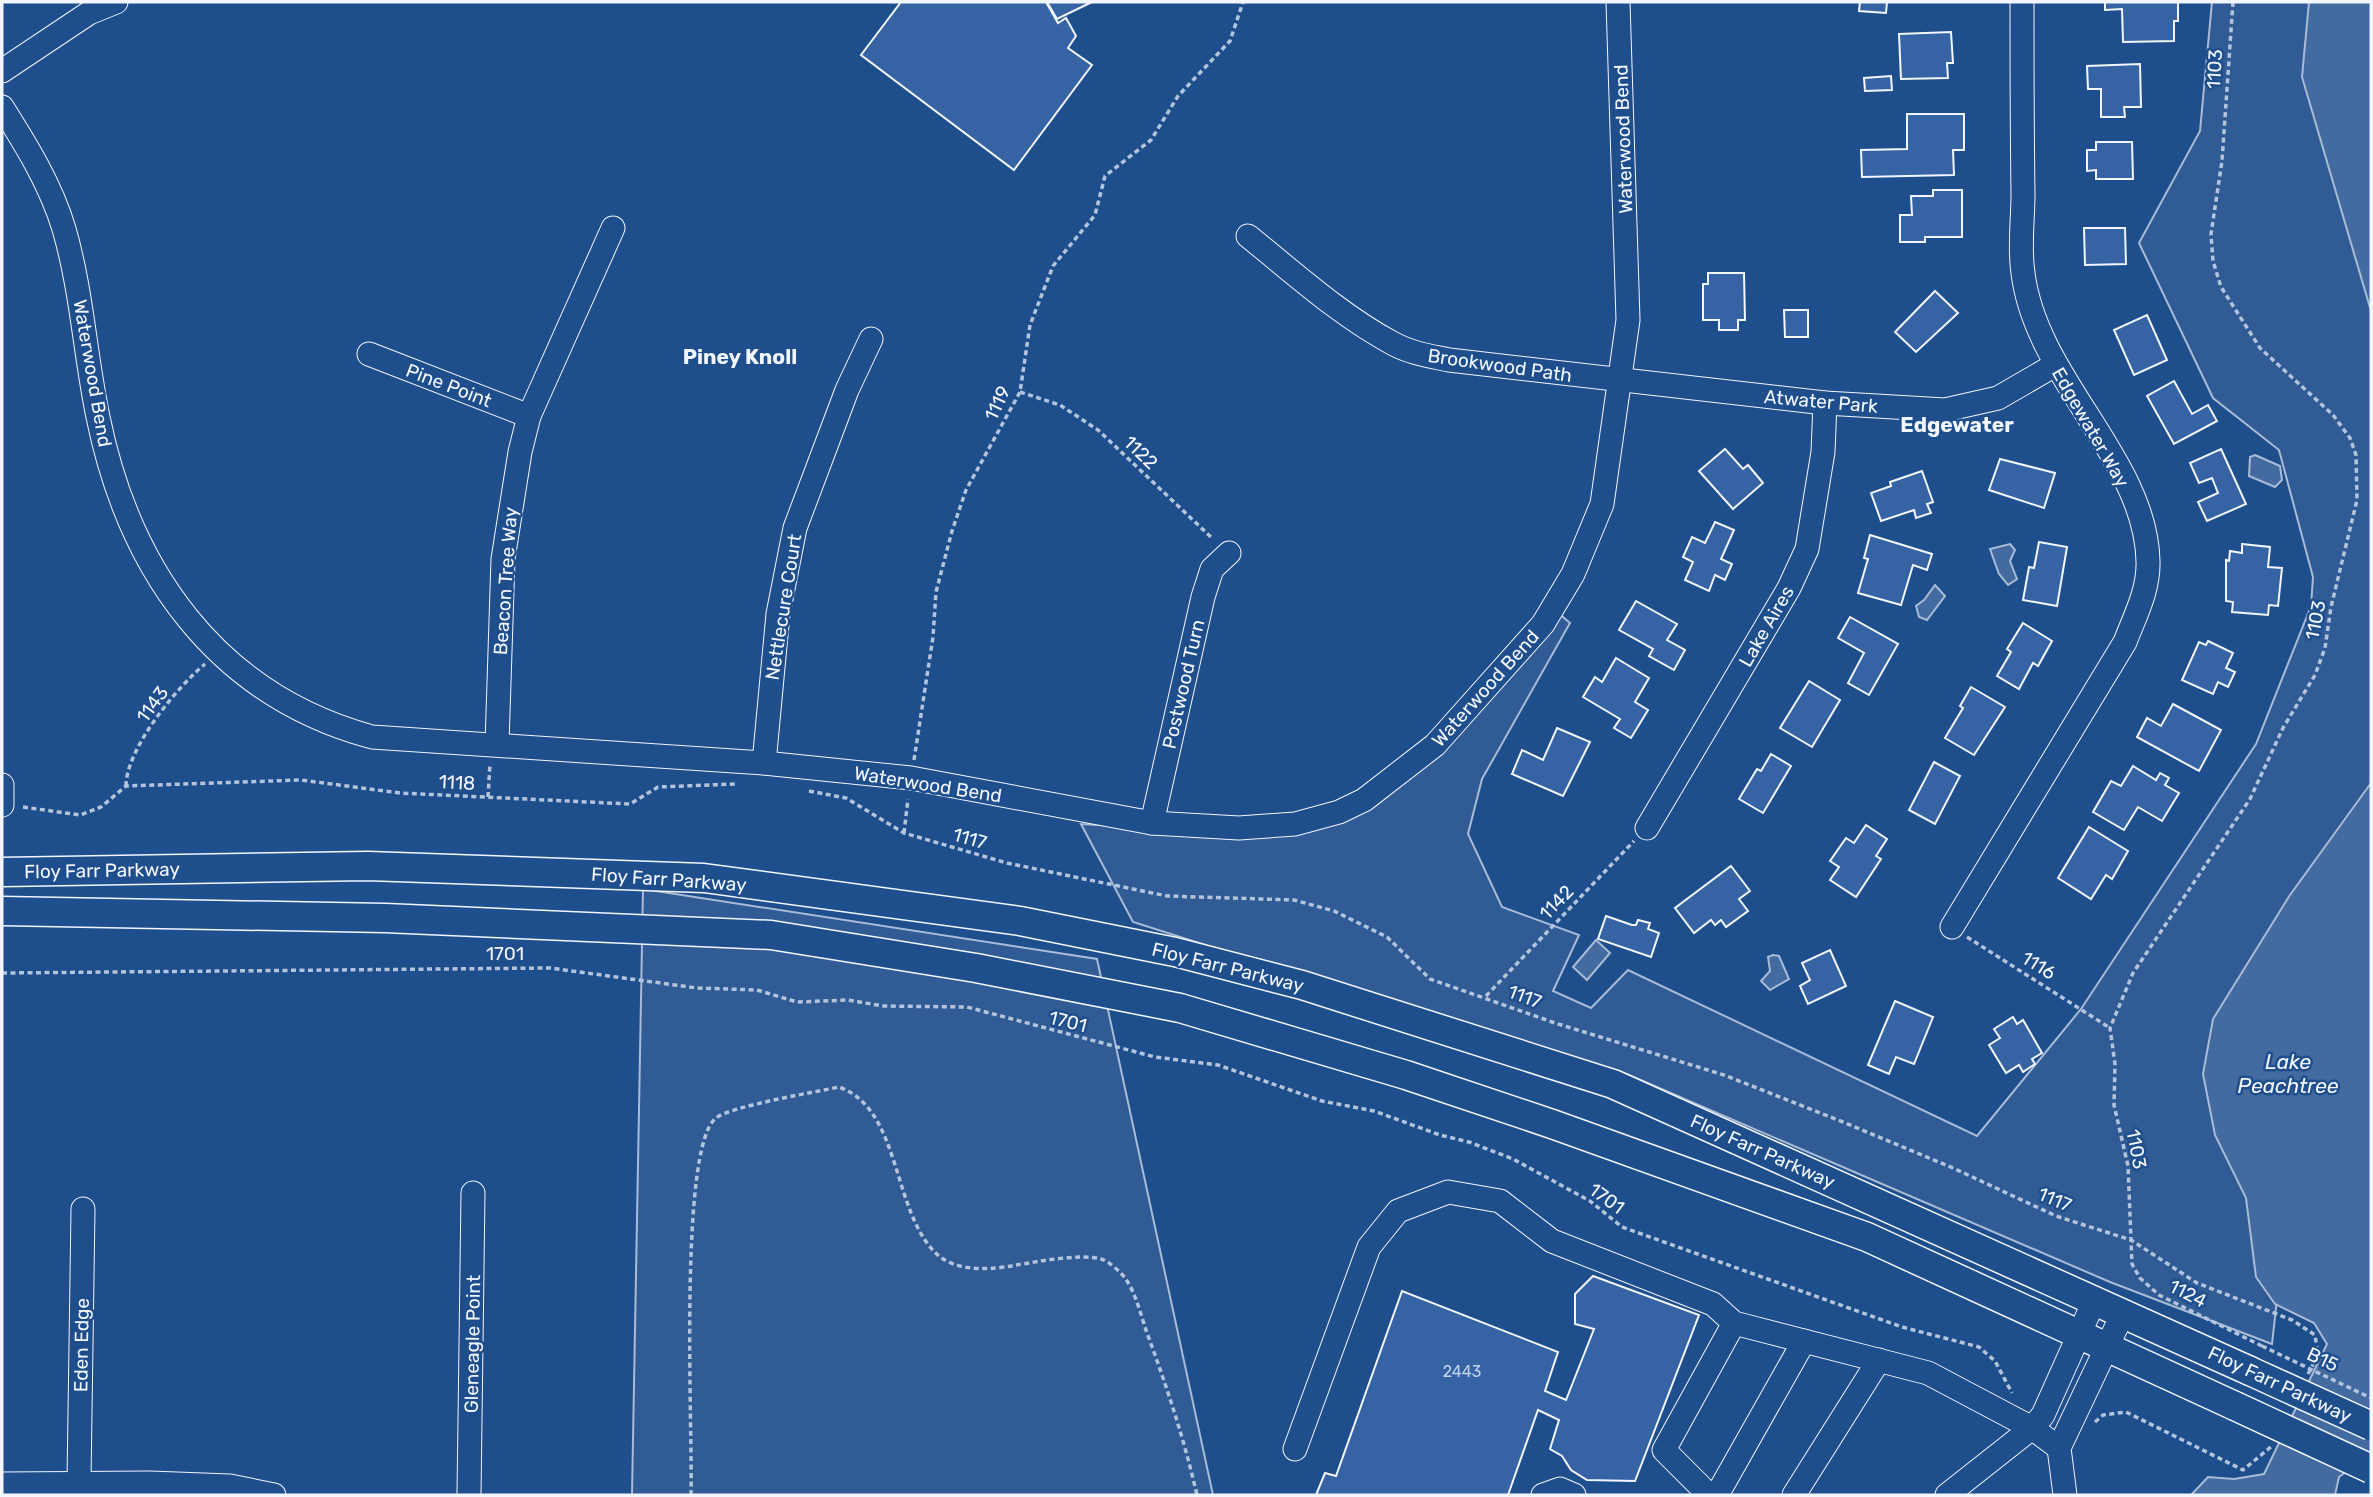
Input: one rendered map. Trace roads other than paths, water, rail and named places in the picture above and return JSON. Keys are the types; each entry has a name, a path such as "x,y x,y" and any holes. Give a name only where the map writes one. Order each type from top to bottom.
{"main road":[{"name":"Floy Farr Parkway","path":"2,872 368,866 704,878 1020,921 1175,952 1302,985 1613,1084 2123,1312 2256,1358 2371,1426"},
{"name":"Floy Farr Parkway","path":"2,911 385,918 771,935 976,968 1180,1008 1406,1075 1552,1124 1867,1237 2371,1469"}],"street":[{"path":"2,71 89,13 116,2"},
{"name":"Waterwood Bend","path":"2,107 47,187 63,228 80,302 98,419 121,503 162,587 220,651 265,691 316,720 372,737 764,764 911,778 1152,823 1239,828 1295,824 1339,812 1390,783 1435,745 1543,624 1573,574 1602,504 1628,320 1618,2"},
{"name":"Edgewater Way","path":"1952,927 2125,642 2143,598 2148,563 2143,526 2120,472 2054,365 2036,326 2022,273 2022,3"},
{"name":"Beacon Tree Way","path":"494,744 503,559 510,504 528,416 612,228"},
{"name":"Brookwood Path","path":"1248,236 1359,321 1392,344 1414,353 1620,381"},
{"name":"Nettlecure Court","path":"764,764 778,614 795,528 847,390 871,340"},
{"name":"Pine Point","path":"369,354 528,416"},
{"name":"Atwater Park","path":"1620,381 1825,403 1945,410 1998,398 2054,365"},
{"name":"Lake Aires","path":"1647,828 1789,588 1807,549 1823,452 1825,403"},
{"name":"Postwood Turn","path":"1152,823 1203,597 1212,569 1229,553"},
{"path":"1295,1449 1369,1247 1398,1211 1448,1192 1500,1201 1552,1241 1713,1304 1734,1324 1928,1373 2038,1421 2059,1448 2065,1495"},
{"name":"Gleneagle Point","path":"469,1495 473,1193"},
{"name":"Eden Edge","path":"79,1481 83,1209"},
{"path":"1947,1495 2038,1421 2095,1299"},
{"path":"2059,1448 2108,1349 2123,1312"},
{"path":"1709,1495 1664,1450 1734,1324"},
{"path":"1717,1495 1804,1341"},
{"path":"1794,1495 1879,1360"},
{"path":"2,1484 79,1481 115,1485 150,1483 230,1486 274,1495"},
{"path":"1544,1495 1560,1489 1574,1495"}],"water":[{"path":"2309,2 2371,2 2371,311 2302,77"},
{"path":"2255,455 2280,466 2282,480 2275,487 2249,476 2250,457"},
{"path":"2010,544 2015,550 2010,561 2017,579 2008,585 1999,574 1990,549"},
{"path":"1935,585 1945,596 1927,620 1919,617 1916,606"},
{"name":"Lake Peachtree","path":"2371,783 2371,1454 2339,1477 2335,1495 2191,1495 2208,1477 2234,1479 2264,1474 2327,1344 2314,1323 2275,1304 2256,1277 2246,1198 2215,1135 2203,1074 2213,1019 2290,895"},
{"path":"1596,940 1610,953 1587,980 1573,967"},
{"path":"1779,956 1789,979 1770,990 1761,981 1770,971 1768,957"}],"district":[{"name":"Piney Knoll","path":"740,357"},
{"name":"Edgewater","path":"1957,425"}]}
